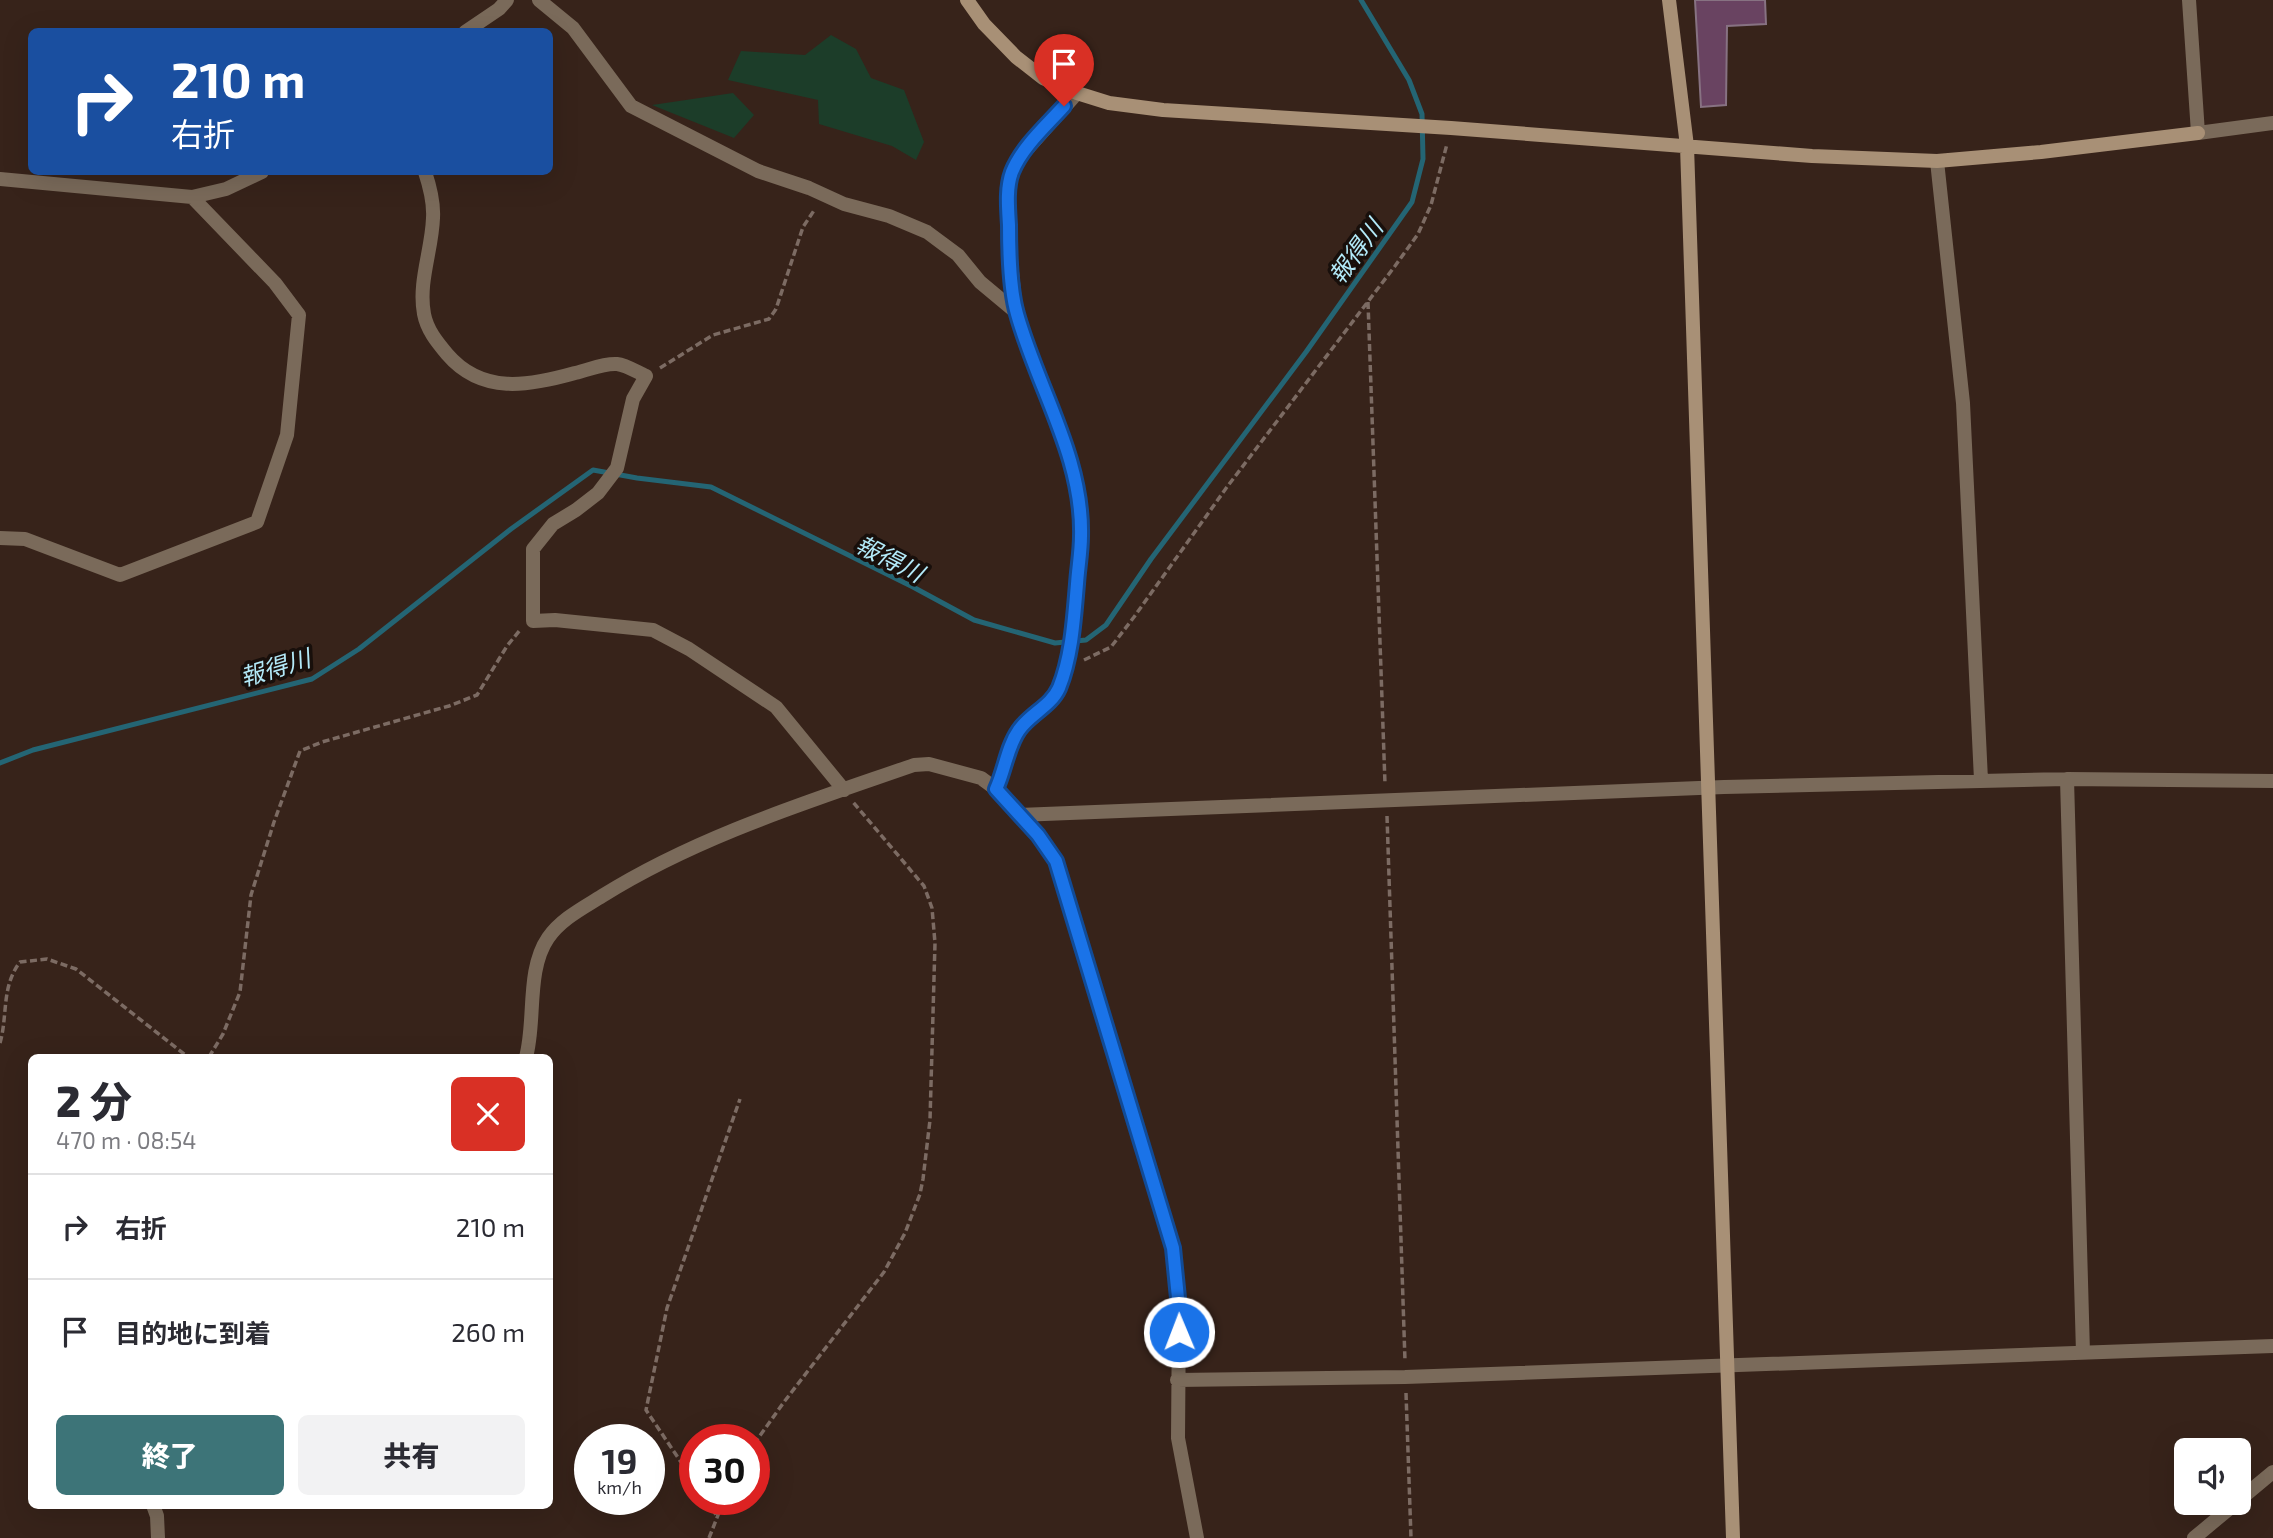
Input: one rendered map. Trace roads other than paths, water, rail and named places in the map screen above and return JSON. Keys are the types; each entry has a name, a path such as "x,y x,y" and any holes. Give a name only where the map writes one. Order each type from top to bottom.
{"street":[{"path":"470,28 499,9 507,0"},
{"path":"539,0 573,28 631,106 758,171 844,204 889,216 927,232 958,255 980,282 1016,312"},
{"path":"967,0 984,24 1016,57 1043,78 1109,103 1163,110 1451,128 1812,156 1937,160 2041,152 2273,123"},
{"path":"1670,0 1687,146 1733,1538"},
{"path":"2189,0 2198,133"},
{"path":"996,789 1008,753 1020,729 1043,709 1058,690 1066,667 1075,607 1082,535 1078,489 1063,436 1016,312 1009,241 1008,194 1011,174 1021,156 1077,93"},
{"path":"1937,160 1963,403 1981,780"},
{"path":"0,179 192,197 226,189 256,175"},
{"path":"426,175 433,199 433,220 422,292 424,315 433,338 451,359 470,375 497,384 532,382 619,364 646,376 633,398 617,468 598,493 553,524 533,549 533,621 568,621 653,630 689,649 776,707 844,790"},
{"path":"0,538 25,539 120,575 257,522 287,435 299,315 275,282 192,197"},
{"path":"526,1054 538,962 548,939 565,919 622,884 692,846 914,765 929,764 981,778 996,789 1038,835 1056,861 1173,1248 1179,1308 1178,1438 1197,1538"},
{"path":"2067,779 2083,1353"},
{"path":"1019,815 1981,780 2273,781"},
{"path":"1177,1380 1405,1377 2273,1346"},
{"path":"2251,1490 2273,1472"},
{"path":"154,1509 158,1538"},
{"path":"2194,1538 2221,1515"}],"waterway":[{"name":"報得川","path":"0,763 33,750 312,679 359,649 511,529 593,470 711,487 974,620 1055,643 1086,640 1106,625 1151,559 1306,352 1412,202 1423,159 1422,114 1409,80 1361,0"}]}
